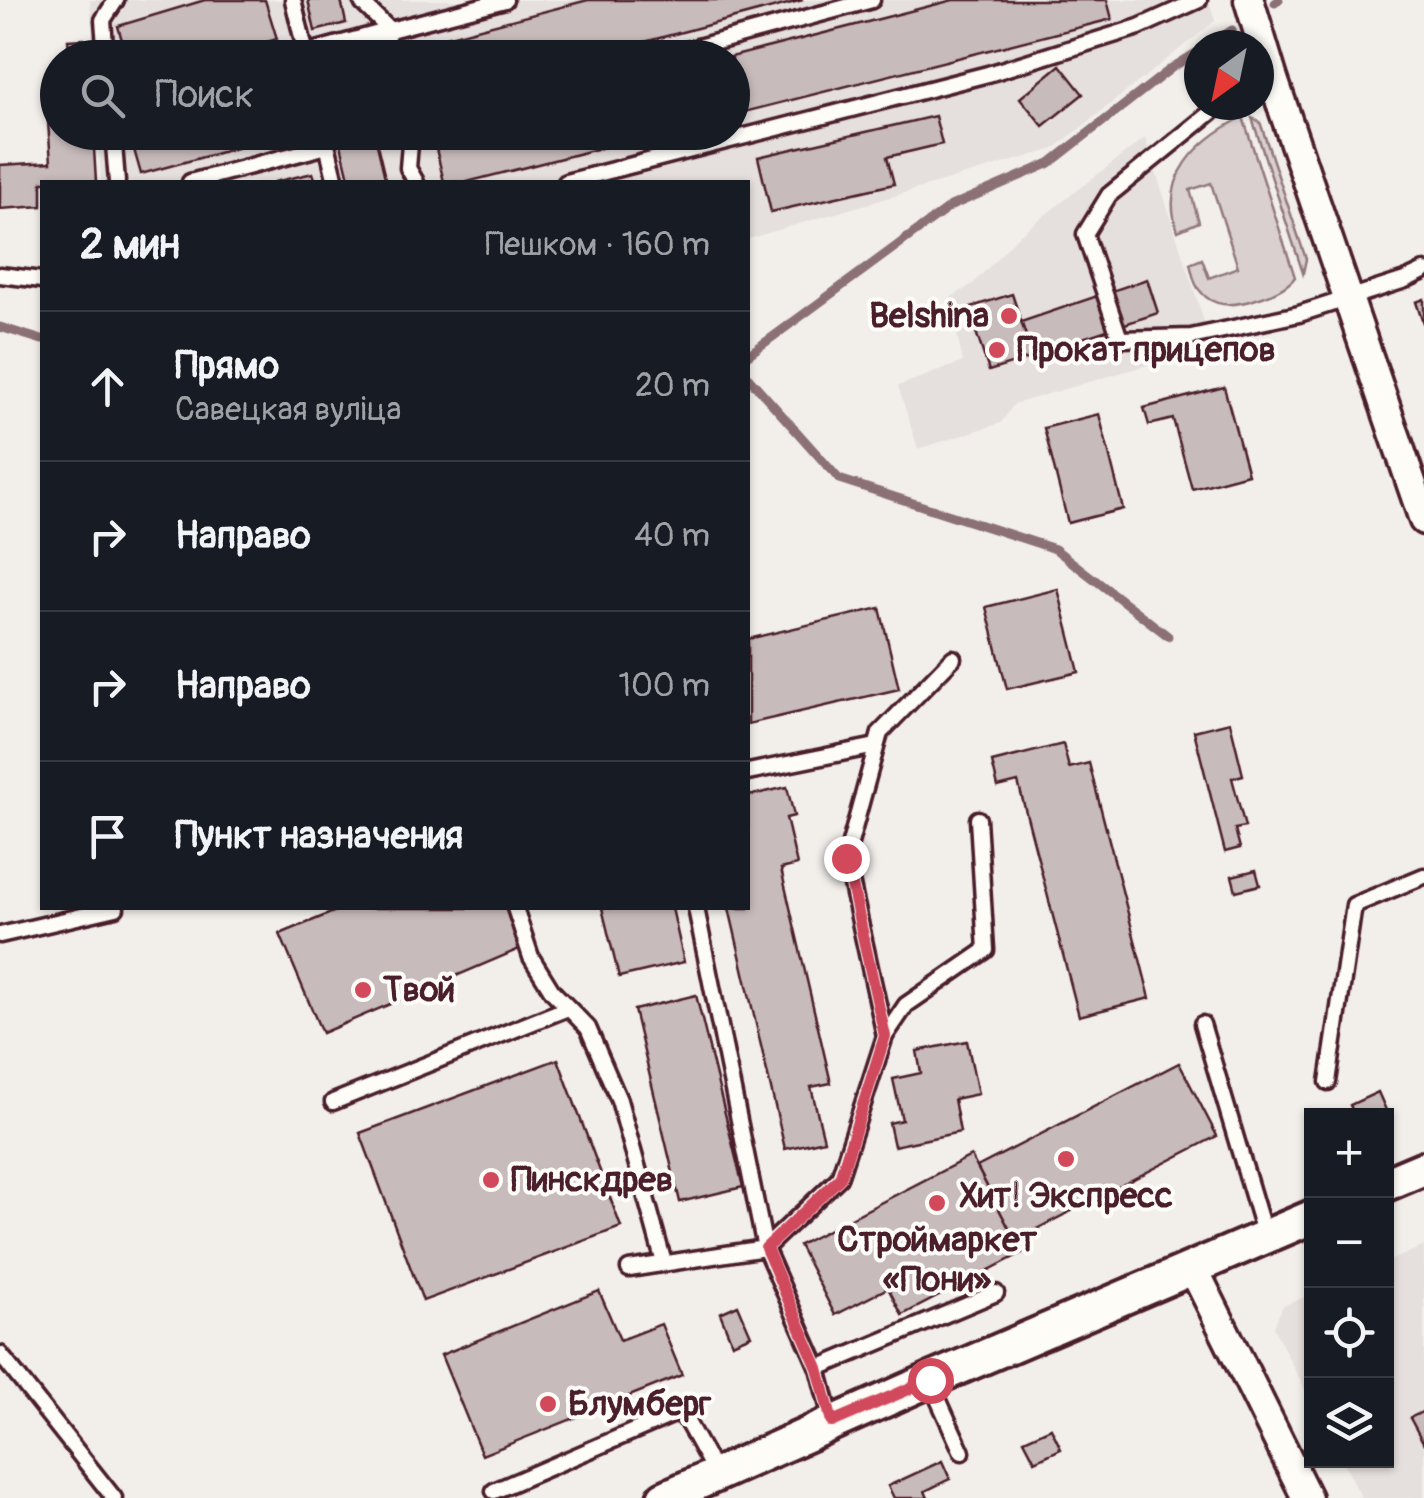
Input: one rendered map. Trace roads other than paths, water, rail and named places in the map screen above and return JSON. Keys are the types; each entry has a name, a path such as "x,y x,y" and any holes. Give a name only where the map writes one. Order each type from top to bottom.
{"street":[{"path":"1248,0 1255,30"},
{"path":"1274,103 1347,297 1424,520"},
{"path":"1394,1181 1424,1168"},
{"path":"664,1498 1304,1220"},
{"path":"1193,1268 1306,1498"}],"lane":[{"path":"104,40 102,20 116,0"},
{"path":"293,0 302,40"},
{"path":"361,0 390,30"},
{"path":"356,40 505,0"},
{"path":"724,40 872,0"},
{"path":"750,135 988,74 1139,27 1199,0"},
{"path":"385,40 390,30"},
{"path":"1202,120 1109,195 1086,234 1120,339 1191,337 1299,314 1424,271"},
{"path":"114,150 117,180"},
{"path":"196,180 294,150"},
{"path":"328,150 336,180"},
{"path":"410,150 408,168 415,180"},
{"path":"574,180 691,150"},
{"path":"0,275 40,280"},
{"path":"885,1036 846,858 880,732 953,658"},
{"path":"750,772 876,746"},
{"path":"628,1269 766,1248 840,1178 885,1036 906,1005 986,950 978,819"},
{"path":"1328,1082 1354,905 1424,876"},
{"path":"0,935 107,910"},
{"path":"516,910 531,957 552,991 588,1028 619,1100 664,1263"},
{"path":"696,910 766,1248 818,1368 832,1422"},
{"path":"333,1102 568,1008"},
{"path":"1202,1024 1265,1237"},
{"path":"818,1368 996,1293"},
{"path":"0,1354 114,1498"},
{"path":"930,1380 962,1452"},
{"path":"494,1491 681,1411 716,1475"}],"waterway":[{"path":"1275,3 1279,0"},
{"path":"750,354 951,206 1050,163 1184,60"},
{"path":"0,327 40,339"},
{"path":"750,379 839,479 1055,549 1168,636"}],"place":[{"name":"Belshina","path":"1009,316"},
{"name":"Прокат прицепов","path":"997,350"},
{"name":"Твой","path":"363,990"},
{"name":"Хит! Экспресс","path":"1066,1159"},
{"name":"Пинскдрев","path":"491,1180"},
{"name":"Строймаркет «Пони»","path":"937,1203"},
{"name":"Блумберг","path":"548,1404"}]}
